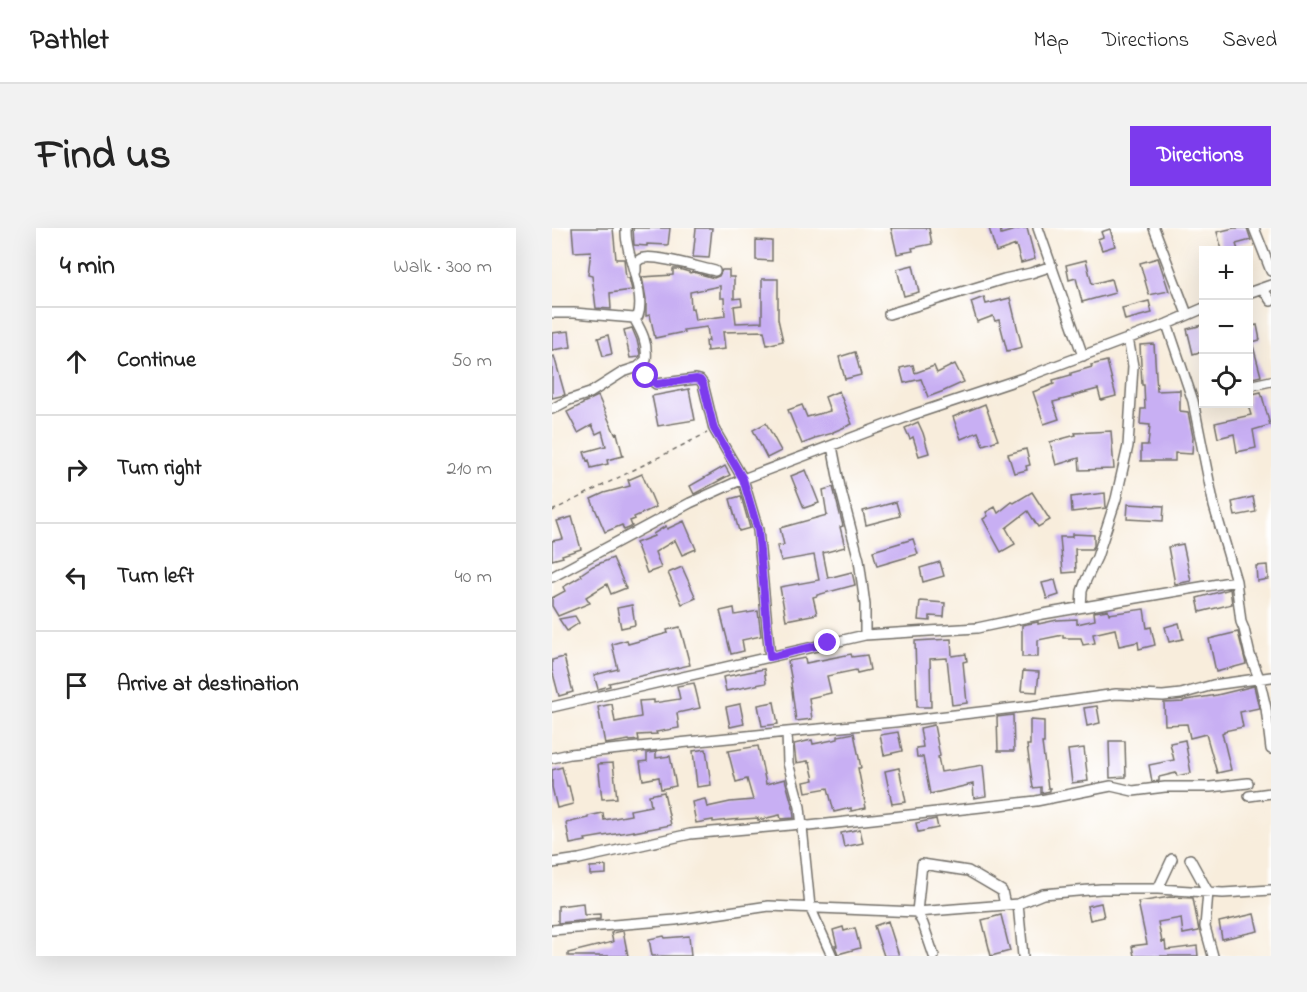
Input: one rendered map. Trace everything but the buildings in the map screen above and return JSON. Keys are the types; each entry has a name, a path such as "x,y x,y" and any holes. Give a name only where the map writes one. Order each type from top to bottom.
{"street":[{"path":"552,313 634,318 638,316 640,311 626,241 626,228"},
{"path":"1038,228 1083,356"},
{"path":"1154,228 1187,314"},
{"path":"1254,228 1271,271"},
{"path":"635,279 636,263 646,257 715,271"},
{"path":"889,314 1052,266"},
{"path":"1267,287 1271,300"},
{"path":"552,577 690,503 743,479 912,415 1083,356 1199,310"},
{"path":"552,409 590,393 615,376 638,367 646,360 647,349 644,336 634,318"},
{"path":"1167,324 1193,401 1214,506 1236,581 1241,622 1266,708 1271,748"},
{"path":"1081,608 1082,591 1097,557 1116,499 1128,446 1133,366 1128,338"},
{"path":"638,367 656,384 696,379 703,384 714,429 743,479 758,530 770,657"},
{"path":"1253,385 1271,381"},
{"path":"1193,401 1199,399"},
{"path":"832,446 859,560 865,605 865,635"},
{"path":"552,707 865,635 977,628 1043,614 1236,581"},
{"path":"552,758 895,722 1116,694 1163,696 1181,694 1213,686 1271,677"},
{"path":"787,732 788,763 797,794 810,907 832,956"},
{"path":"552,863 690,834 801,824 809,826 1036,801 1111,786 1133,791 1248,783"},
{"path":"1250,796 1271,793"},
{"path":"1158,888 1172,859"},
{"path":"1190,859 1208,892 1205,927 1212,956"},
{"path":"934,956 917,912 922,864 968,871 1002,891 1005,905"},
{"path":"552,930 675,920 769,906 917,912 1018,904 1043,894 1101,889 1158,888 1223,893 1271,890"},
{"path":"1018,904 1023,956"}],"path":[{"path":"552,511 714,429"}],"route":[{"path":"646,376 656,384 696,379 703,384 714,429 743,479 758,530 770,657 828,643"}]}
